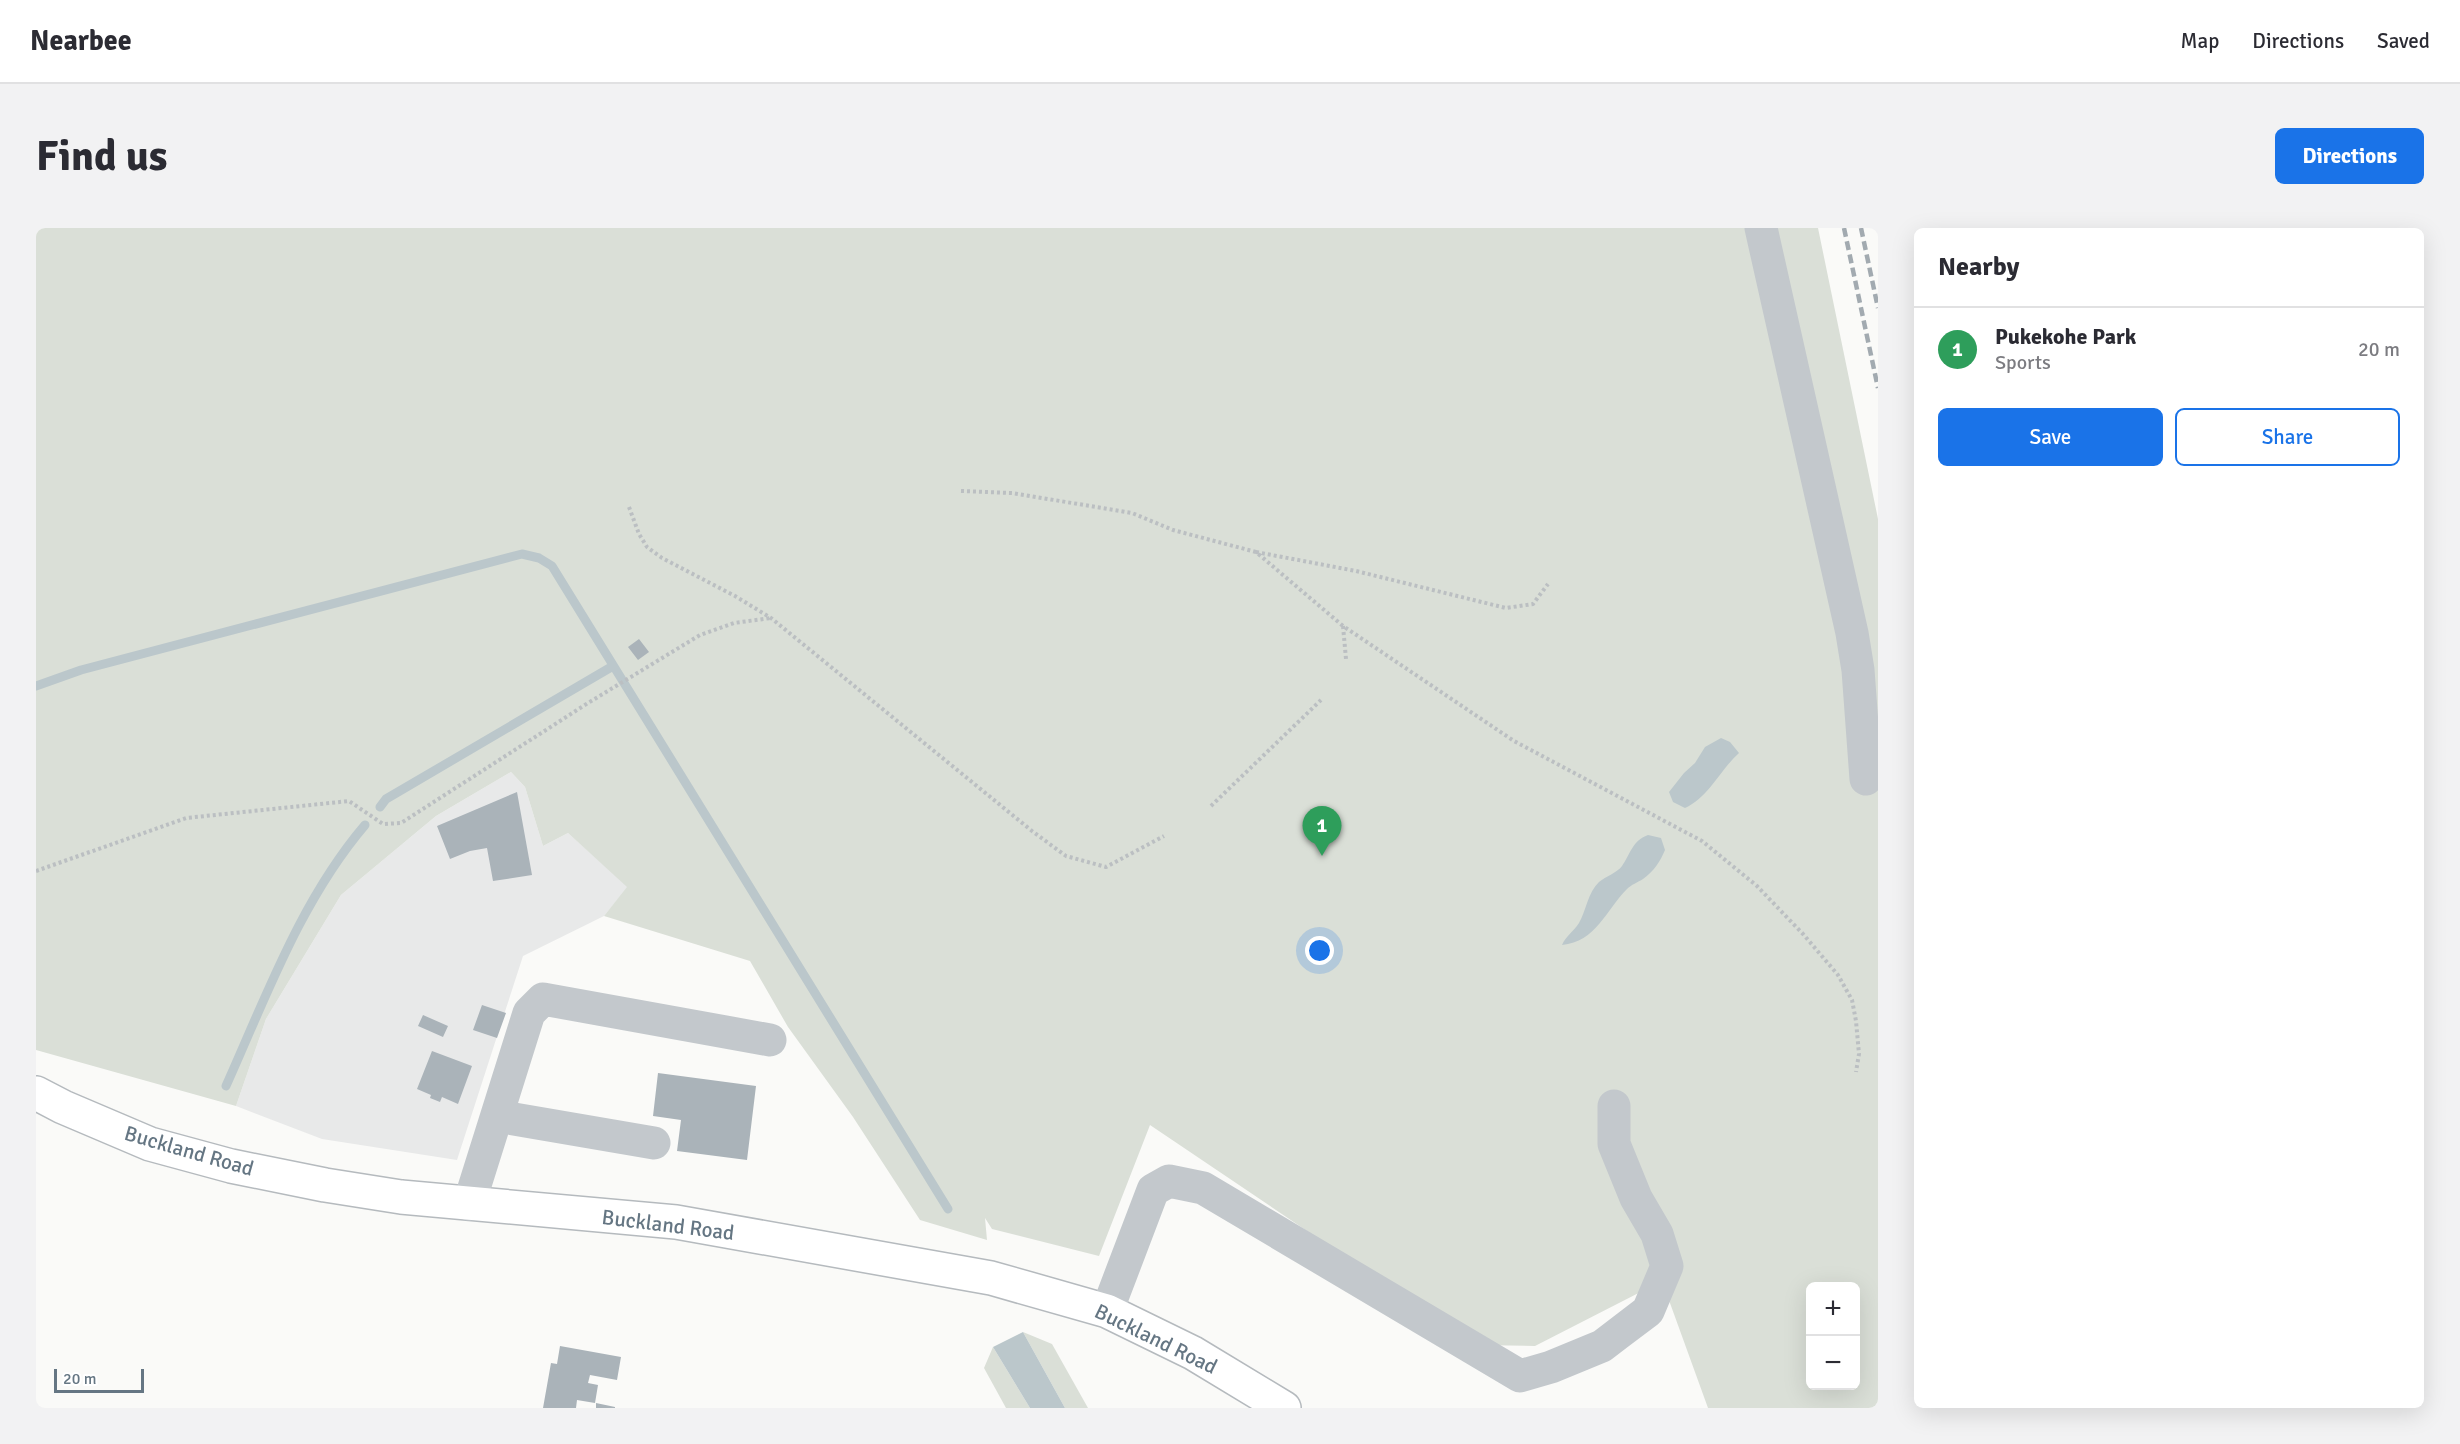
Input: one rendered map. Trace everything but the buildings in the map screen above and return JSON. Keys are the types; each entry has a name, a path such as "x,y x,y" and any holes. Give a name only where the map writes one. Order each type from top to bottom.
{"main road":[{"name":"Buckland Road","path":"36,1093 150,1144 231,1166 357,1190 469,1204 676,1222 991,1278 1107,1311 1193,1353 1284,1408"}],"lane":[{"path":"1761,228 1852,633 1858,670 1866,779"},
{"path":"469,1204 529,1013 543,999 770,1040"},
{"path":"1107,1311 1153,1190 1169,1181 1203,1188 1520,1376 1551,1367 1602,1346 1647,1311 1666,1266 1657,1234 1636,1198 1614,1144 1614,1107"},
{"path":"497,1116 654,1143"}],"path":[{"path":"961,491 1012,493 1132,513 1173,530 1256,552 1356,571 1506,608 1533,604 1548,584"},
{"path":"629,507 639,534 647,547 662,558 735,596 771,618 1032,831 1066,856 1106,867 1164,836"},
{"path":"1256,552 1343,626 1514,741 1702,841 1757,886 1838,975 1852,1000 1859,1054 1856,1072"},
{"path":"36,871 186,818 350,801 383,824 401,823 605,692 700,635 734,623 771,618"},
{"path":"1343,626 1346,659"},
{"path":"1211,806 1321,700"}],"shaded area":[{"path":"36,228 1818,228 1878,519 1878,1408 1708,1408 1662,1281 1535,1346 1476,1345 1150,1125 1099,1256 992,1229 985,1218 987,1240 920,1220 853,1117 788,1027 750,961 604,916 627,887 568,833 543,846 525,787 511,772 436,816 341,895 266,1019 236,1106 36,1050"},
{"path":"1721,738 1730,742 1739,753 1708,790 1693,803 1685,808 1673,802 1669,792 1695,763 1705,747"},
{"path":"511,772 525,787 543,846 568,833 628,887 604,916 523,956 457,1160 322,1139 236,1106 266,1019 341,895 436,816"},
{"path":"1648,835 1661,838 1665,850 1656,866 1647,876 1627,889 1592,932 1574,943 1562,945 1579,923 1595,886 1620,868 1635,844"},
{"path":"1023,1332 1052,1344 1088,1408 1065,1408"},
{"path":"1023,1332 1065,1408 1030,1408 993,1347"},
{"path":"993,1347 1030,1408 1006,1408 984,1368"}],"waterway":[{"path":"36,686 81,670 522,554 539,558 552,566 948,1209"},
{"path":"380,807 386,799 613,666"},
{"path":"226,1086 303,917 342,854 365,825"}],"railway":[{"path":"1844,228 1878,388"},
{"path":"1861,228 1878,308"}],"place":[{"name":"Pukekohe Park","path":"1322,856"}]}
